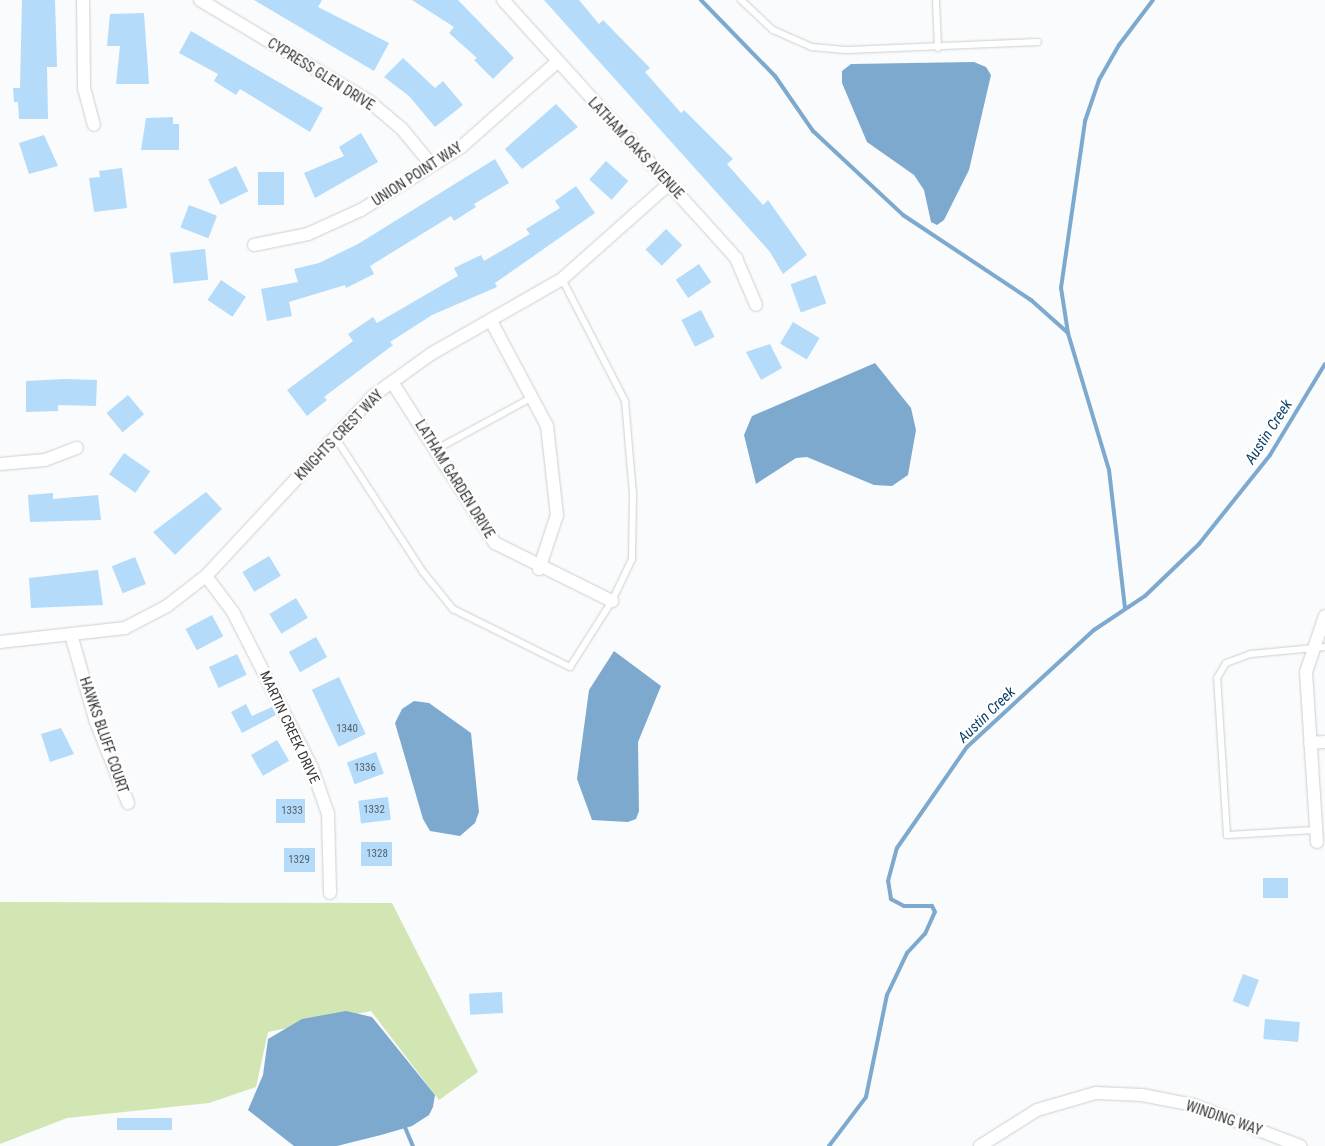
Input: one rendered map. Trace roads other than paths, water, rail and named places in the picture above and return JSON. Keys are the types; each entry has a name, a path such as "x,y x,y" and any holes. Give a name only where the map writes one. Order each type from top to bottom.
{"street":[{"path":"83,0 84,88 94,125"},
{"name":"CYPRESS GLEN DRIVE","path":"200,0 369,101 402,129 430,163"},
{"name":"LATHAM OAKS AVENUE","path":"503,0 736,258 756,305"},
{"name":"UNION POINT WAY","path":"254,245 308,234 361,210 430,163 462,146 557,62"},
{"name":"KNIGHTS CREST WAY","path":"0,642 72,638 125,628 167,606 206,576 335,437 392,382 430,354 562,279 669,184"},
{"path":"491,321 547,426 557,515 539,568"},
{"name":"LATHAM GARDEN DRIVE","path":"392,382 495,543 539,568 612,602"},
{"path":"0,464 45,460 76,448"},
{"name":"MARTIN CREEK DRIVE","path":"206,576 233,612 312,768 328,814 330,893"},
{"path":"1316,836 1306,672 1319,648 1325,616"},
{"name":"HAWKS BLUFF COURT","path":"72,638 96,722 128,803"},
{"path":"1310,743 1325,742"},
{"name":"WINDING WAY","path":"980,1146 1037,1110 1096,1093 1142,1095 1194,1105 1300,1146"}],"lane":[{"path":"741,0 750,14 773,30 812,47 938,48 1038,42"},
{"path":"936,0 938,48"},
{"path":"335,437 440,596 474,622 570,667 612,602 632,559 633,494 625,401 562,279"},
{"path":"436,449 531,398"},
{"path":"1316,836 1227,835 1217,678 1226,663 1251,654 1319,648"}],"water":[{"path":"974,62 986,67 991,75 969,170 944,220 937,225 931,222 924,190 914,175 867,142 842,83 842,71 851,64"},
{"path":"875,363 911,408 916,430 908,475 892,486 874,485 807,457 796,458 756,484 744,435 752,416"},
{"path":"614,651 661,686 638,742 639,811 636,819 628,822 592,820 577,779 589,690"},
{"path":"414,701 429,703 471,733 479,812 475,823 460,836 430,831 423,819 395,723 402,709"},
{"path":"346,1011 372,1017 435,1095 433,1107 429,1115 412,1126 381,1135 337,1146 294,1146 248,1110 263,1075 268,1039 302,1019"}],"waterway":[{"path":"701,0 775,76 813,131 903,215 1031,300 1068,333"},
{"path":"1125,608 1109,470 1068,333 1061,288 1085,121 1099,80 1119,45 1153,0"},
{"name":"Austin Creek","path":"829,1146 866,1097 887,995 907,953 925,934 935,912 932,906 904,906 891,899 888,881 897,848 967,747 1094,630 1145,596 1199,544 1270,455 1325,364"},
{"path":"404,1125 413,1146"}]}
